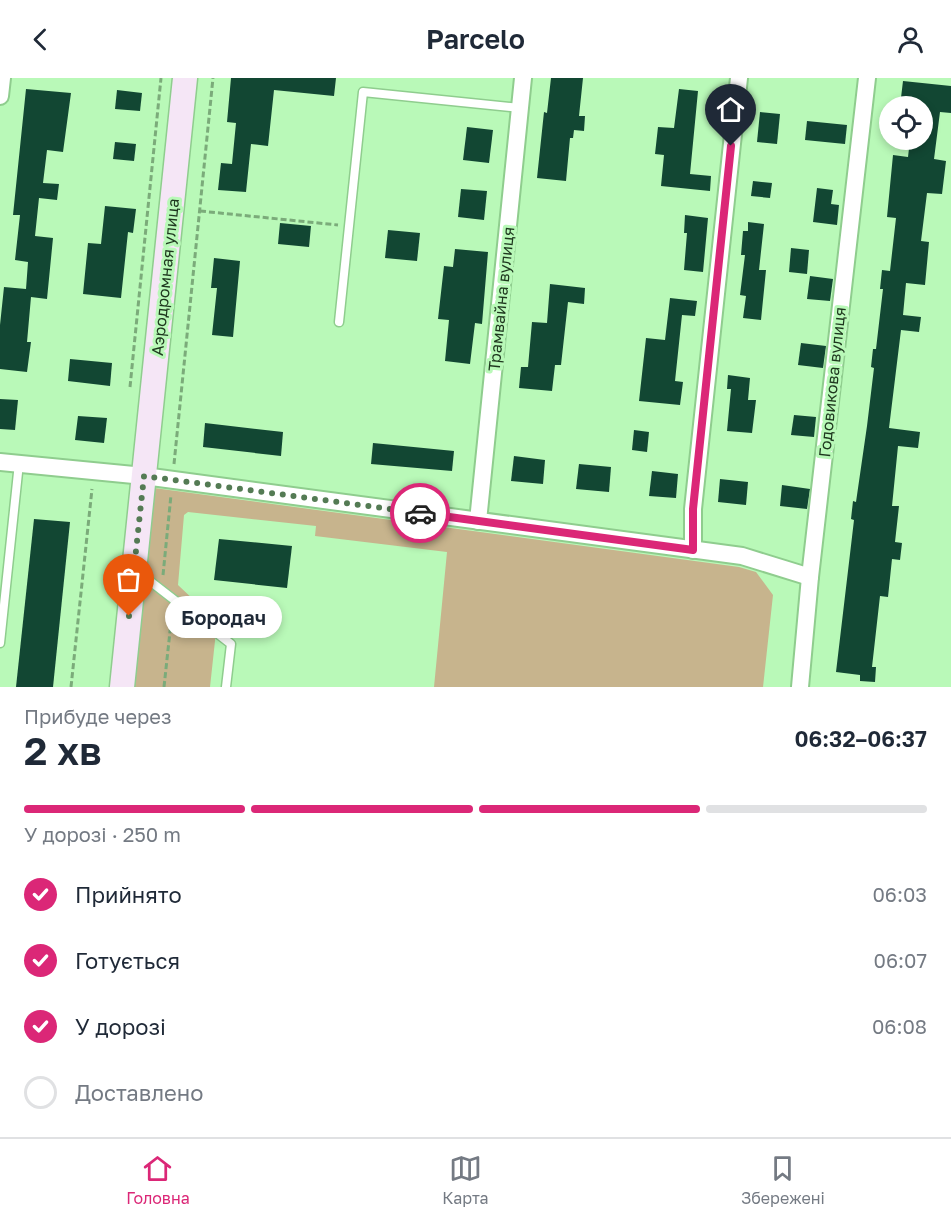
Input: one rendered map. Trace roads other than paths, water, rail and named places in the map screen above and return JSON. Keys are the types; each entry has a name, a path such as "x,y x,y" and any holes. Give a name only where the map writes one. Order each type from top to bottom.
{"main road":[{"name":"Аэродромная улица","path":"122,687 185,78"}],"street":[{"path":"0,96 2,78"},
{"name":"Трамвайна вулиця","path":"478,521 523,78"},
{"path":"693,550 693,509 739,78"},
{"name":"Годовикова вулиця","path":"800,687 810,577 867,78"},
{"path":"0,462 144,476 742,556 810,577"}],"lane":[{"path":"339,322 363,92 520,108"},
{"path":"0,643 2,598 19,464"},
{"path":"134,569 231,644 226,687"}],"place":[{"name":"Бородач","path":"129,616"}]}
